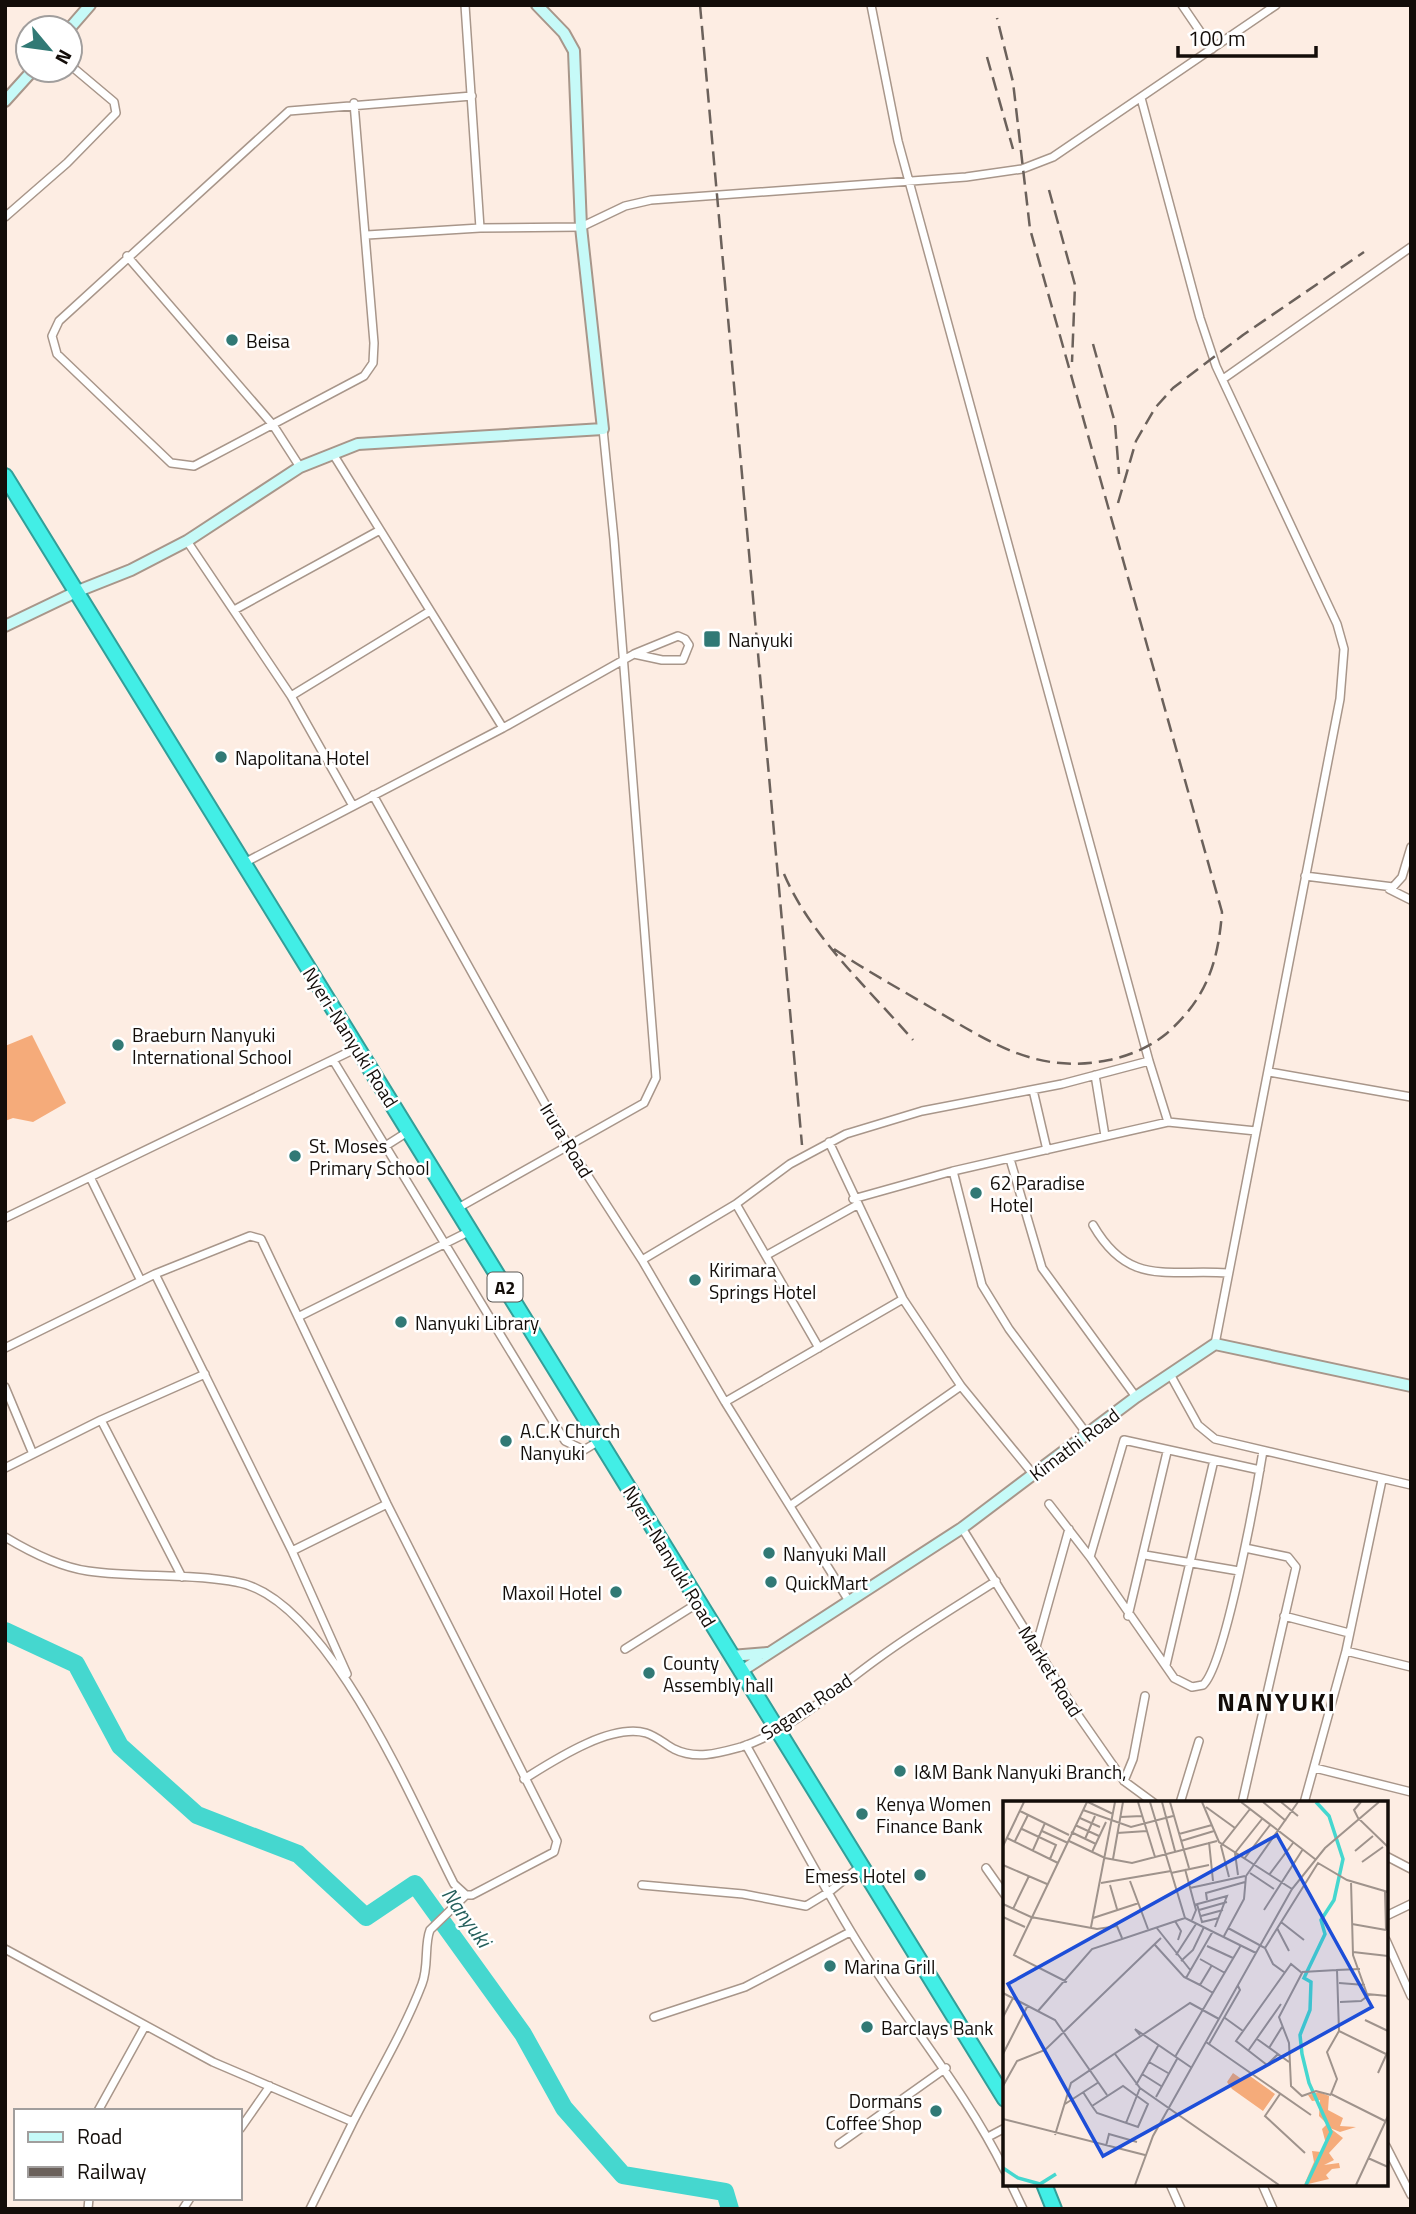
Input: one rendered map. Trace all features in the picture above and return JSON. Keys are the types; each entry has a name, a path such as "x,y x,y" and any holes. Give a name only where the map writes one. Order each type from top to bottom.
{"highway":[{"name":"Nyeri-Nanyuki Road","path":"5,475 1003,2096"},
{"path":"1045,2186 1054,2209"}],"street":[{"path":"465,5 480,228"},
{"path":"458,1208 643,1103 656,1078 603,429 580,227 574,51 565,33 537,5"},
{"path":"871,5 909,180 1149,1061 1168,1122"},
{"path":"1182,5 1212,49"},
{"path":"367,235 480,228 580,227 625,206 651,200 979,176 1032,166 1053,157 1276,5"},
{"path":"5,217 67,163 116,113 114,102 84,77"},
{"path":"5,101 20,84"},
{"path":"354,103 367,235 374,355 370,369 364,376 194,466 177,465 164,457 57,354 52,336 59,321 127,256 289,111 354,103 472,96"},
{"path":"1141,98 1200,318 1223,379 1332,612 1344,649 1340,699 1215,1344 1411,1386"},
{"path":"1223,379 1411,247"},
{"path":"127,256 273,425 300,467"},
{"path":"5,626 78,591 109,581 187,541 300,467 358,444 603,429"},
{"path":"333,454 503,728"},
{"path":"236,609 380,530"},
{"path":"187,541 236,609 291,696 353,806"},
{"path":"291,696 430,611"},
{"path":"244,863 503,728 623,663 634,654 678,636 685,639 689,645 683,660 676,662 634,654"},
{"name":"Irura Road","path":"373,795 568,1145 642,1260 725,1402 849,1601"},
{"path":"1388,888 1401,881 1411,847"},
{"path":"1305,876 1388,888 1411,900"},
{"path":"5,1218 92,1179 358,1048"},
{"path":"333,1059 565,1441 584,1450 599,1441"},
{"path":"642,1260 736,1204 790,1164 846,1134 922,1111 1033,1090 1149,1061"},
{"path":"1269,1072 1411,1097"},
{"path":"1095,1076 1105,1136"},
{"path":"1033,1090 1047,1150"},
{"path":"767,1255 855,1202 953,1171 1168,1122 1256,1131"},
{"path":"387,1145 409,1131"},
{"path":"829,1142 903,1299 961,1386 1033,1474"},
{"path":"1010,1159 1042,1268 1136,1397"},
{"path":"953,1171 982,1285 1009,1329 1087,1434"},
{"path":"92,1179 141,1281"},
{"path":"736,1204 819,1348"},
{"path":"1093,1225 1112,1254 1127,1265 1144,1271 1228,1273"},
{"path":"298,1317 470,1231"},
{"path":"5,1348 155,1274 255,1236 265,1246 387,1504 557,1841 554,1852 472,1895 466,1895 435,1922 427,1937 428,1958 422,1985 310,2209"},
{"path":"155,1274 292,1551 351,1683 454,1884 466,1895"},
{"path":"725,1402 903,1299"},
{"name":"Kimathi Road","path":"740,1671 962,1528 1136,1397 1215,1344"},
{"path":"5,1468 101,1420 205,1374"},
{"path":"1171,1376 1198,1425 1207,1434 1223,1442 1411,1485"},
{"path":"791,1505 961,1386"},
{"path":"5,1387 33,1454"},
{"path":"101,1420 182,1577"},
{"path":"1090,1557 1123,1441 1260,1470"},
{"path":"1049,1504 1090,1557 1128,1616 1174,1678 1192,1687 1208,1680 1215,1664 1245,1548 1263,1451"},
{"path":"1128,1616 1145,1555 1167,1452"},
{"path":"1166,1665 1214,1460"},
{"path":"1305,1801 1346,1651 1382,1480"},
{"path":"292,1551 387,1504"},
{"name":"Market Road","path":"962,1528 1124,1781 1151,1801"},
{"path":"1036,1647 1069,1529"},
{"path":"5,1537 75,1568 238,1582 258,1590 298,1619 351,1683"},
{"path":"1242,1801 1295,1563 1288,1557 1245,1548"},
{"path":"1145,1555 1239,1571"},
{"name":"Sagana Road","path":"524,1779 567,1753 614,1735 646,1733 682,1752 693,1754 720,1753 746,1745 776,1729 901,1641 996,1581"},
{"path":"625,1649 698,1604"},
{"path":"1284,1616 1349,1633"},
{"path":"1346,1651 1411,1667"},
{"name":"Kimathi Road","path":"732,1656 767,1653"},
{"path":"1124,1781 1133,1759 1145,1696"},
{"path":"1182,1801 1199,1741"},
{"path":"746,1745 850,1931 946,2068 1003,2167"},
{"path":"1315,1768 1411,1792"},
{"path":"1388,1857 1411,1869"},
{"path":"642,1885 743,1894 806,1906 829,1892 861,1866"},
{"path":"986,1868 1003,1892"},
{"path":"1388,1915 1411,1904"},
{"path":"654,2017 745,1987 850,1931"},
{"path":"1388,1944 1411,1996"},
{"path":"5,1949 213,2062 353,2122"},
{"path":"100,2109 145,2026"},
{"path":"839,2144 946,2068"},
{"path":"242,2126 270,2086"},
{"path":"988,2137 1003,2129"},
{"path":"1388,2150 1411,2195"},
{"path":"1012,2186 1023,2209"},
{"path":"1171,2186 1181,2209"},
{"path":"1263,2186 1273,2209"}],"shaded area":[{"path":"32,1035 66,1103 33,1122 13,1118 5,1121 5,1046"}],"waterway":[{"name":"Nanyuki","path":"5,1631 76,1664 120,1746 197,1815 298,1854 366,1917 415,1884 523,2034 564,2108 623,2175 725,2192 730,2209"}],"railway":[{"path":"700,5 802,1145"},
{"path":"834,949 994,1043 1036,1059 1083,1063 1109,1060 1132,1053 1153,1043 1180,1021 1208,979 1220,931 1222,912 1030,229 1013,82 997,18"},
{"path":"987,57 1013,149"},
{"path":"1049,190 1075,285 1072,362"},
{"path":"1118,503 1136,441 1155,408 1173,388 1243,335 1364,252"},
{"path":"1093,344 1115,423 1119,474"},
{"path":"784,874 795,897 825,940 913,1040"}],"place":[{"name":"Beisa","path":"232,340"},
{"name":"Nanyuki","path":"712,639"},
{"name":"Napolitana Hotel","path":"221,757"},
{"name":"Braeburn Nanyuki International School","path":"118,1045"},
{"name":"St. Moses Primary School","path":"295,1156"},
{"name":"62 Paradise Hotel","path":"976,1193"},
{"name":"Kirimara Springs Hotel","path":"695,1280"},
{"name":"Nanyuki Library","path":"401,1322"},
{"name":"A.C.K Church Nanyuki","path":"506,1441"},
{"name":"Nanyuki Mall","path":"769,1553"},
{"name":"QuickMart","path":"771,1582"},
{"name":"Maxoil Hotel","path":"616,1592"},
{"name":"County Assembly hall","path":"649,1673"},
{"name":"I&M Bank Nanyuki Branch,","path":"900,1771"},
{"name":"Kenya Women Finance Bank","path":"862,1814"},
{"name":"Emess Hotel","path":"920,1875"},
{"name":"Marina Grill","path":"830,1966"},
{"name":"Barclays Bank","path":"867,2027"},
{"name":"Dormans Coffee Shop","path":"936,2111"}],"district":[{"name":"NANYUKI","path":"1277,1701"}]}
